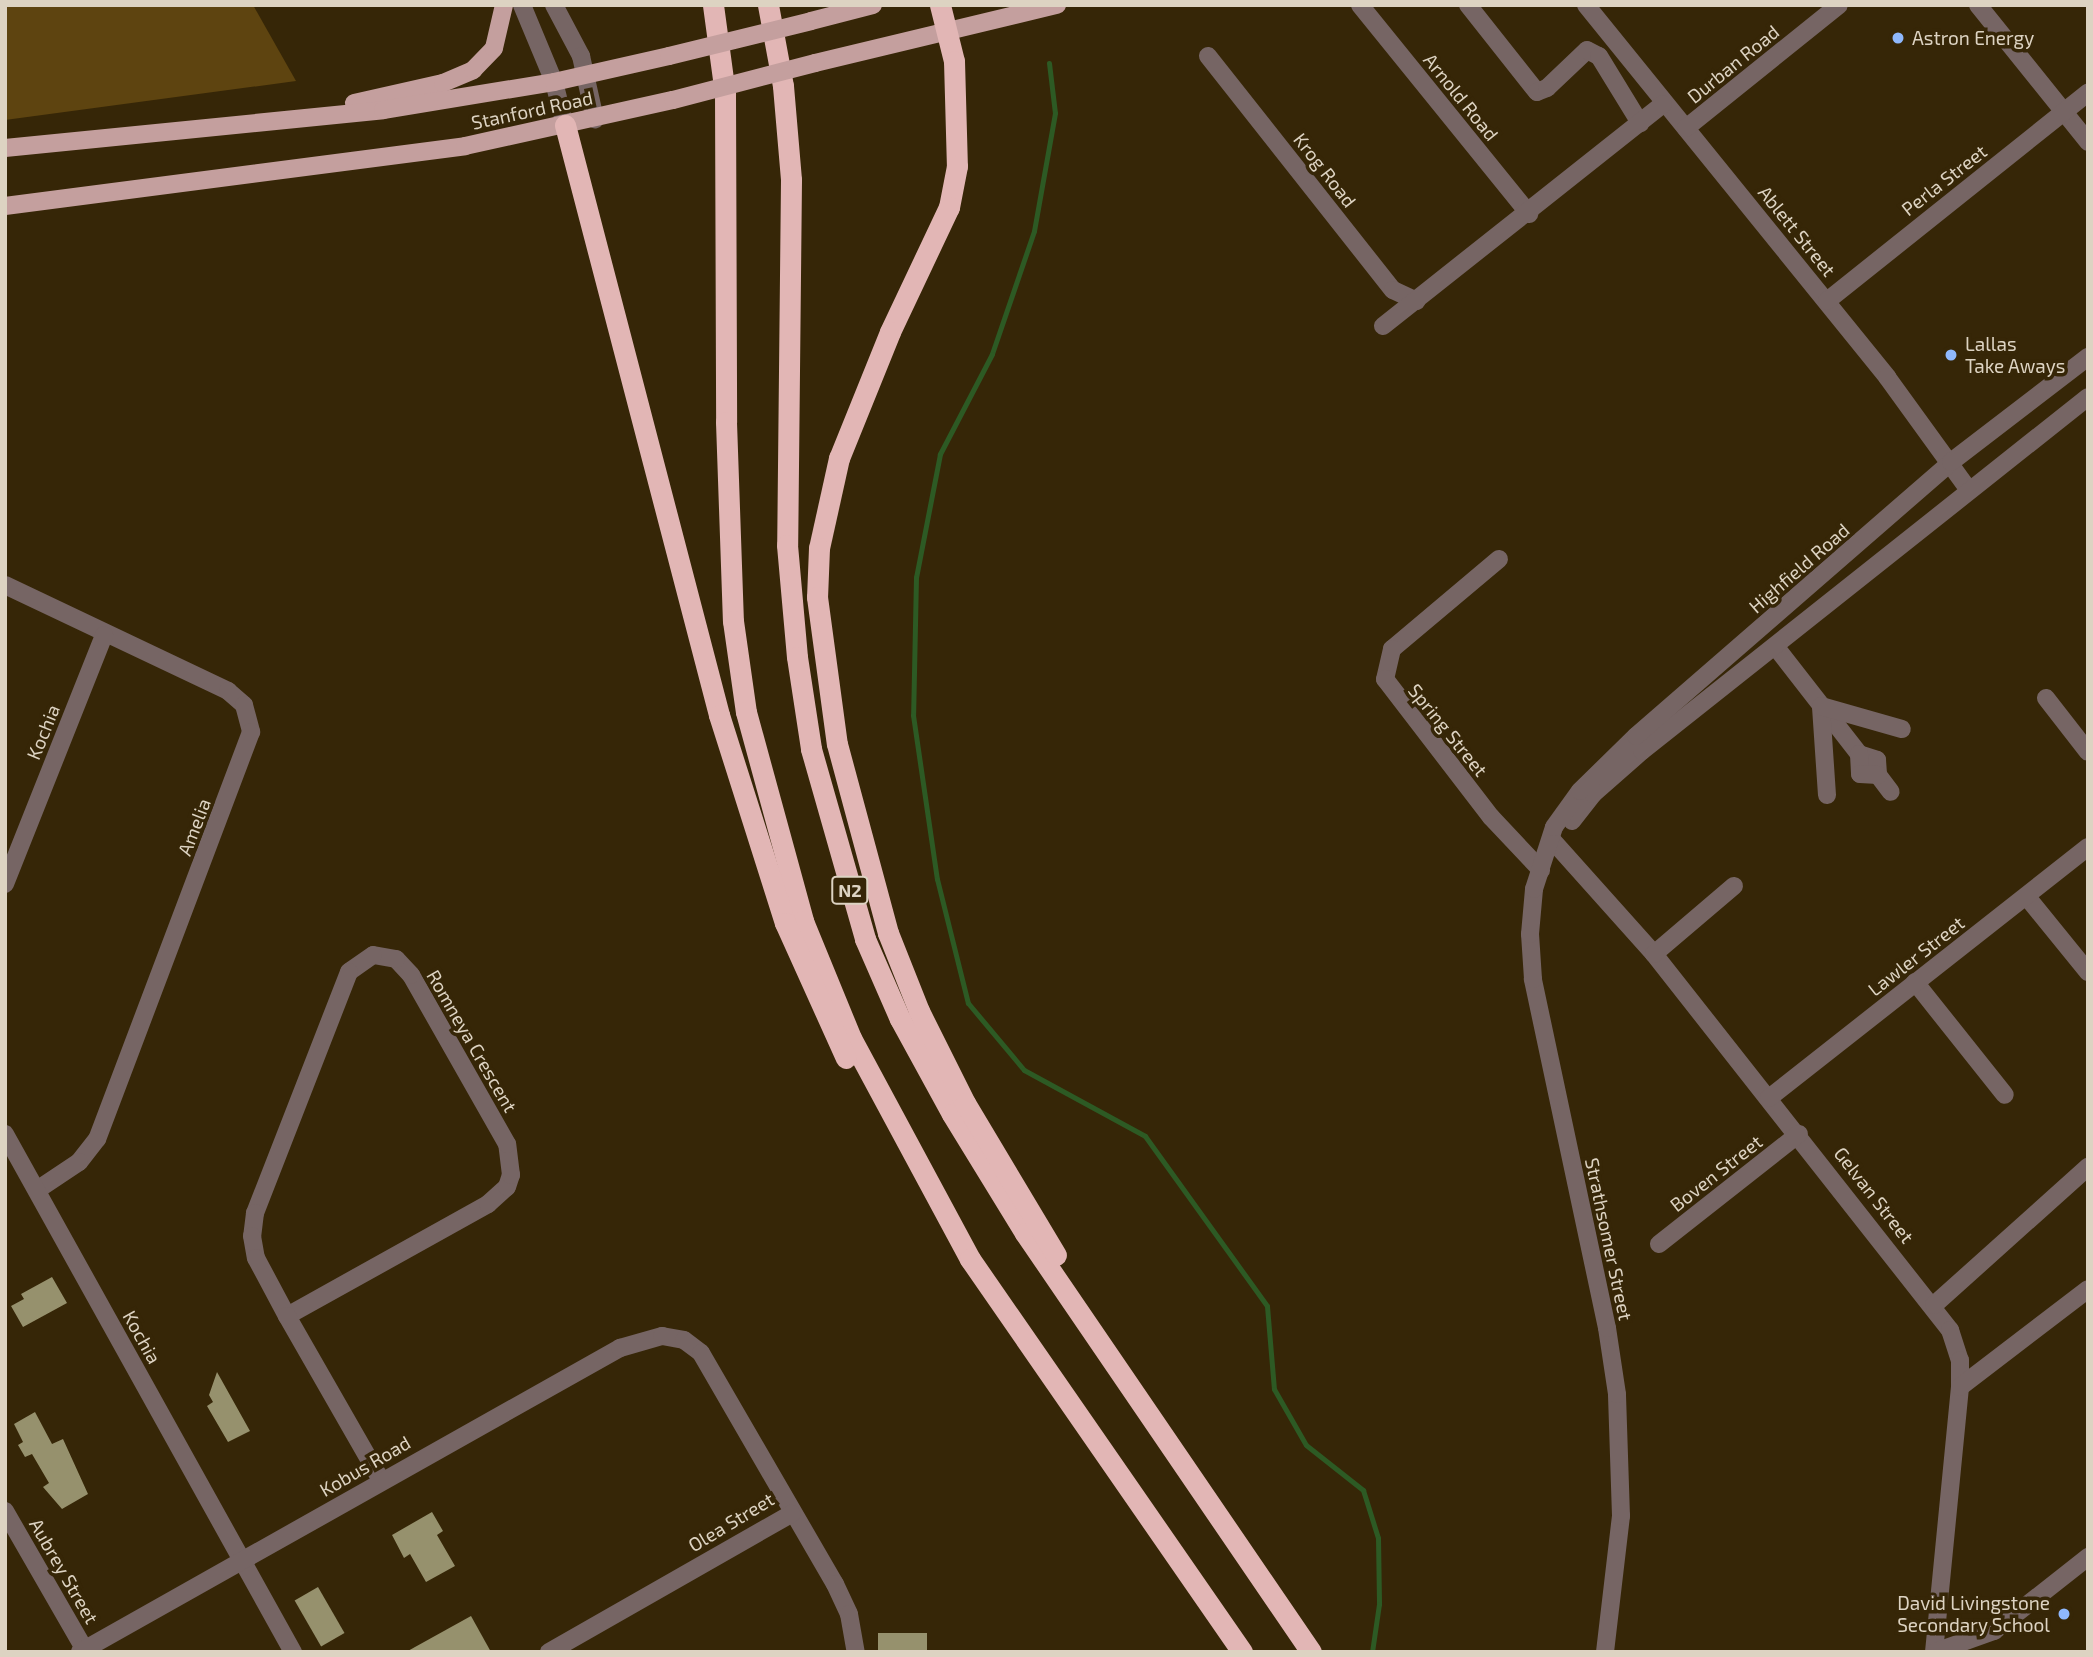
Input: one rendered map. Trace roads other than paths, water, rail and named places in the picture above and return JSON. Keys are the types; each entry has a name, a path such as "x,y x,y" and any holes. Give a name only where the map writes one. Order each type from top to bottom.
{"highway":[{"path":"713,5 725,94 728,540 746,712 803,922 851,1038 970,1259"},
{"name":"N2","path":"768,5 783,86 791,180 787,545 811,749 865,939 900,1018 952,1114 1025,1233 1126,1375 1311,1652"},
{"path":"940,5 954,61 957,166 949,207 863,393 836,469 819,548 817,597 823,659 859,837 888,933 919,1011 965,1103 1126,1375"},
{"path":"565,125 719,715 785,923 835,1037 970,1259 1242,1652"}],"main road":[{"path":"293,117 443,83 473,70 494,48 504,5"},
{"name":"Stanford Road","path":"5,148 383,110 554,82 873,5"},
{"name":"Stanford Road","path":"5,206 465,146 594,119 1057,5"}],"street":[{"path":"522,5 554,82 565,125"},
{"path":"554,5 581,56 594,119"},
{"name":"Arnold Road","path":"1360,5 1529,214"},
{"path":"1468,5 1537,92 1547,88 1587,50 1599,56 1640,123"},
{"name":"Ablett Street","path":"1586,5 1663,104 1686,128 1827,300 1968,489"},
{"name":"Durban Road","path":"1686,128 1839,5"},
{"path":"1978,5 2088,142"},
{"name":"Krog Road","path":"1208,56 1393,290 1417,301"},
{"name":"Perla Street","path":"1827,300 2088,93"},
{"path":"1383,326 1529,214 1663,104"},
{"name":"Highfield Road","path":"1556,834 1600,769 1951,463 2088,357"},
{"path":"1556,834 1609,778 1968,489 2088,397"},
{"name":"Spring Street","path":"1499,559 1392,649 1385,680 1491,817 1541,870"},
{"name":"Amelia","path":"5,585 104,635 228,691 244,705 251,732 97,1139 79,1162 37,1190"},
{"name":"Kochia","path":"5,884 104,635"},
{"path":"1775,646 1859,754 1860,774 1878,775 1891,792"},
{"path":"2046,698 2088,752"},
{"path":"1822,706 1902,729"},
{"path":"1822,706 1827,795"},
{"name":"Strathsomer Street","path":"1556,834 1541,870 1530,934 1532,979 1607,1328 1616,1394 1621,1516 1605,1652"},
{"name":"Gelvan Street","path":"1556,834 1934,1305 1958,1349 1960,1387 1934,1652"},
{"name":"Lawler Street","path":"1769,1098 2088,847"},
{"path":"1654,954 1734,886"},
{"path":"2027,897 2088,972"},
{"name":"Romneya Crescent","path":"287,1316 488,1204 507,1187 511,1175 507,1144 411,975 396,959 373,955 349,972 255,1213 252,1247 287,1316 381,1480"},
{"path":"1915,982 2005,1095"},
{"name":"Kochia","path":"5,1134 242,1561"},
{"name":"Boven Street","path":"1659,1244 1799,1134"},
{"path":"1934,1305 2088,1167"},
{"path":"1960,1387 2088,1289"},
{"name":"Kobus Road","path":"83,1651 381,1480 628,1344 649,1338 678,1338"},
{"name":"Olea Street","path":"549,1652 791,1514 701,1353 678,1338"},
{"name":"Aubrey Street","path":"5,1511 83,1651"},
{"path":"791,1514 849,1614 856,1652"},
{"path":"1934,1652 1994,1631 2088,1557"},
{"path":"242,1561 293,1652"}],"waterway":[{"path":"1049,63 1055,113 1034,231 992,354 940,454 916,577 913,715 937,879 968,1003 1024,1070 1145,1136 1267,1306 1274,1389 1306,1445 1363,1490 1378,1538 1379,1604 1372,1652"}],"place":[{"name":"Astron Energy","path":"1898,38"},
{"name":"Lallas Take Aways","path":"1951,355"},
{"name":"David Livingstone Secondary School","path":"2064,1614"}]}
